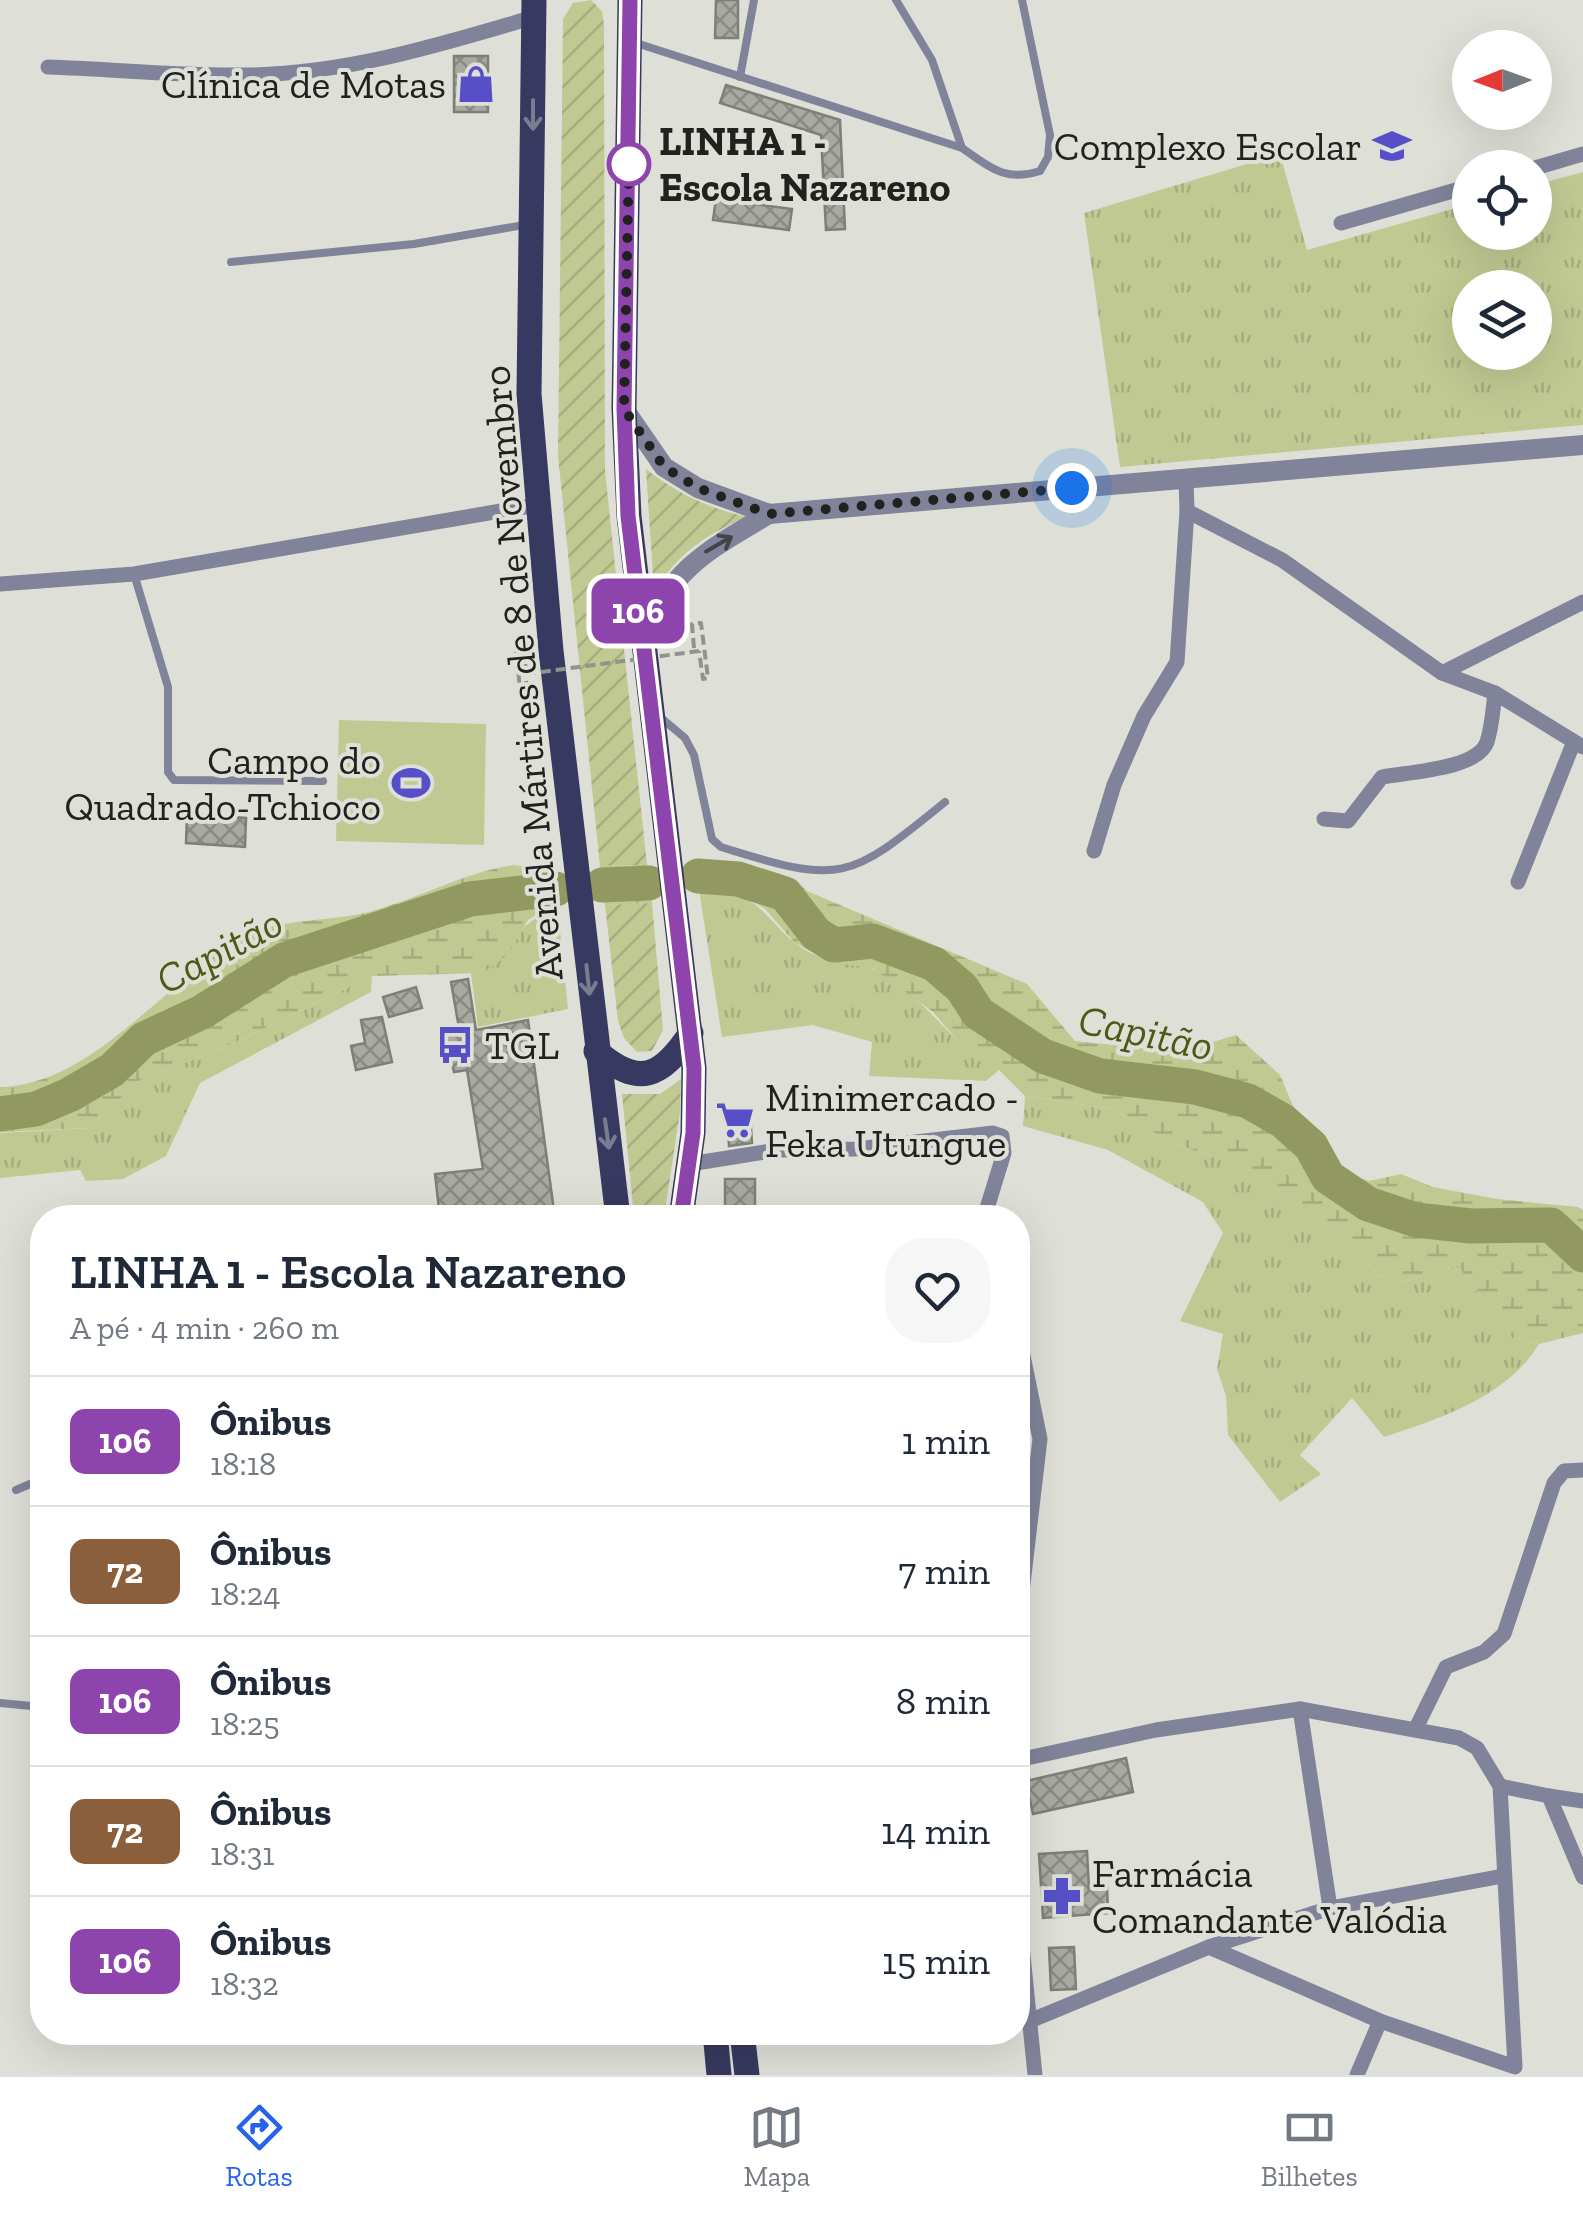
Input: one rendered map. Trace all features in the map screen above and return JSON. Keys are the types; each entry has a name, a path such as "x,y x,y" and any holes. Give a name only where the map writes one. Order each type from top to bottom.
{"main road":[{"path":"616,0 630,22 624,409 632,567 691,1034 695,1102 683,1205"},
{"name":"Avenida Mártires de 8 de Novembro","path":"536,6 528,224 529,394 536,505 616,1205"},
{"path":"596,1051 632,1075 648,1074 667,1065 691,1034"},
{"path":"716,2045 719,2075"},
{"path":"744,2045 747,2075"}],"street":[{"path":"48,67 235,76 321,67 410,54 536,6"},
{"path":"1552,163 1583,154"},
{"path":"1341,224 1452,191"},
{"path":"624,409 664,467 698,488 769,514 1583,445"},
{"path":"1094,851 1114,786 1144,716 1177,662 1186,479"},
{"path":"0,584 134,574 536,505"},
{"path":"1187,511 1282,560 1442,672 1495,693 1578,746 1518,882"},
{"path":"642,642 655,610 678,576 702,553 769,514"},
{"path":"1442,672 1583,602"},
{"path":"1324,819 1348,821 1382,777 1434,771 1476,755 1487,743 1495,693"},
{"path":"690,1164 777,1150 856,1149 993,1133 1002,1136 1004,1153 988,1205"},
{"path":"1030,1390 1040,1440 1030,1525"},
{"path":"1416,1728 1446,1667 1484,1652 1504,1634 1554,1482 1564,1472 1583,1470"},
{"path":"1300,1709 1330,1908"},
{"path":"1030,1757 1156,1730 1300,1709 1416,1728 1459,1738 1477,1748 1500,1786 1502,1876 1518,2071"},
{"path":"1500,1786 1583,1801"},
{"path":"1549,1796 1583,1877"},
{"path":"1030,2016 1209,1947 1330,1908 1502,1876"},
{"path":"1209,1947 1380,2021 1532,2075"},
{"path":"1357,2075 1380,2021"},
{"path":"1030,2045 1035,2075"}],"lane":[{"path":"740,77 754,0"},
{"path":"896,0 932,60 962,148"},
{"path":"630,22 740,77 962,148 1004,176 1018,178 1040,171 1048,157 1050,136 1022,0"},
{"path":"231,262 414,244 528,224"},
{"path":"134,574 168,687 168,772 174,780 323,781"},
{"path":"650,708 685,738 694,755 712,839 722,847 799,872 861,864 879,856 945,802"},
{"path":"16,1490 30,1484"},
{"path":"0,1703 30,1706"}],"path":[{"path":"702,623 708,678 703,679 697,650 692,624 702,623"},
{"path":"524,647 526,678 528,698 520,698 516,648 524,647"},
{"path":"526,678 697,650"}],"green space":[{"path":"591,0 602,11 604,25 605,471 647,865 600,866 558,456 563,19 573,3"},
{"path":"1280,154 1307,250 1452,209 1452,250 1552,250 1552,180 1583,172 1583,425 1120,467 1084,213"},
{"path":"646,469 694,499 747,517 694,546 654,591"},
{"name":"Campo do Quadrado-Tchioco","path":"339,720 486,724 484,845 336,841"},
{"path":"697,860 798,882 807,891 1027,984 1075,1041 1180,1052 1236,1035 1280,1075 1299,1120 1337,1170 1369,1181 1401,1174 1433,1187 1497,1199 1578,1207 1583,1210 1583,1333 1539,1344 1512,1338 1457,1265 1403,1282 1377,1275 1357,1248 1243,1165 1177,1145 1113,1109 1025,1096 999,1070 973,1058 933,1012 873,968 834,963 795,943 765,909 751,900 727,891 700,896"},
{"path":"514,865 555,871 558,911 541,912 528,920 509,954 483,973 372,976 223,1048 138,1081 90,1128 0,1132 0,1087 35,1081 68,1068 131,1025 190,974 250,934 276,926 369,912 478,873"},
{"path":"647,865 652,903 605,905 600,866"},
{"path":"714,891 740,895 750,901 795,943 816,955 865,966 892,979 966,1048 999,1070 986,1081 869,1076 872,1042 813,1025 722,1037 700,896"},
{"path":"652,903 663,1030 652,1051 637,1052 624,1038 618,1021 605,905"},
{"path":"558,911 568,1009 478,1027 471,973 483,973 526,925"},
{"path":"372,976 371,992 200,1083 166,1156 123,1179 86,1181 80,1170 0,1178 0,1133 90,1128 138,1081 223,1048"},
{"path":"681,1079 666,1205 633,1205 622,1094 660,1094"},
{"path":"1025,1096 1113,1109 1177,1145 1243,1165 1357,1248 1377,1275 1403,1282 1457,1265 1512,1338 1539,1344 1491,1392 1449,1414 1384,1437 1352,1398 1300,1455 1321,1474 1280,1502 1228,1435 1226,1396 1217,1369 1223,1334 1180,1321 1223,1233 1203,1202 1108,1150 1023,1126"}],"building":[{"path":"716,0 738,0 738,38 715,38"},
{"path":"454,56 488,56 488,112 454,112"},
{"path":"726,85 840,120 845,229 826,230 821,135 720,103"},
{"path":"716,199 792,209 789,230 713,220"},
{"path":"187,814 246,818 245,847 186,843"},
{"path":"468,979 476,1030 528,1020 553,1205 439,1205 435,1174 483,1169 467,1070 454,1072 446,1036 460,1034 451,982"},
{"path":"416,987 422,1008 389,1017 383,997"},
{"path":"382,1017 392,1062 356,1070 351,1046 365,1043 361,1020"},
{"path":"750,1112 752,1143 729,1146 727,1114"},
{"path":"725,1179 755,1179 755,1205 725,1205"},
{"path":"1126,1758 1133,1792 1033,1814 1030,1780"},
{"path":"1087,1851 1089,1888 1107,1886 1108,1913 1043,1918 1039,1854"},
{"path":"1074,1947 1076,1989 1051,1990 1049,1948"}],"waterway":[{"name":"Capitão","path":"698,876 738,879 785,894 816,934 834,945 873,941 934,964 962,988 978,1013 1043,1056 1100,1076 1195,1087 1248,1101 1283,1121 1311,1146 1328,1177 1368,1204 1416,1220 1471,1226 1551,1225 1583,1255"},
{"name":"Capitão","path":"602,885 649,883"},
{"name":"Capitão","path":"0,1114 36,1109 69,1095 112,1070 144,1039 202,1012 284,960 470,899 556,889"}],"bus line":[{"name":"106","path":"630,0 626,463 632,567 694,1068 693,1133 683,1205"}],"place":[{"name":"Clínica de Motas","path":"476,84"},
{"name":"Complexo Escolar","path":"1392,146"},
{"name":"LINHA 1 - Escola Nazareno","path":"629,164"},
{"name":"Campo do Quadrado-Tchioco","path":"411,783"},
{"name":"TGL","path":"455,1045"},
{"name":"Minimercado - Feka Utungue","path":"735,1120"},
{"name":"Farmácia Comandante Valódia","path":"1062,1896"}],"route":[{"path":"629,164 629,156 624,409 664,467 698,488 769,514 1072,488"}]}
